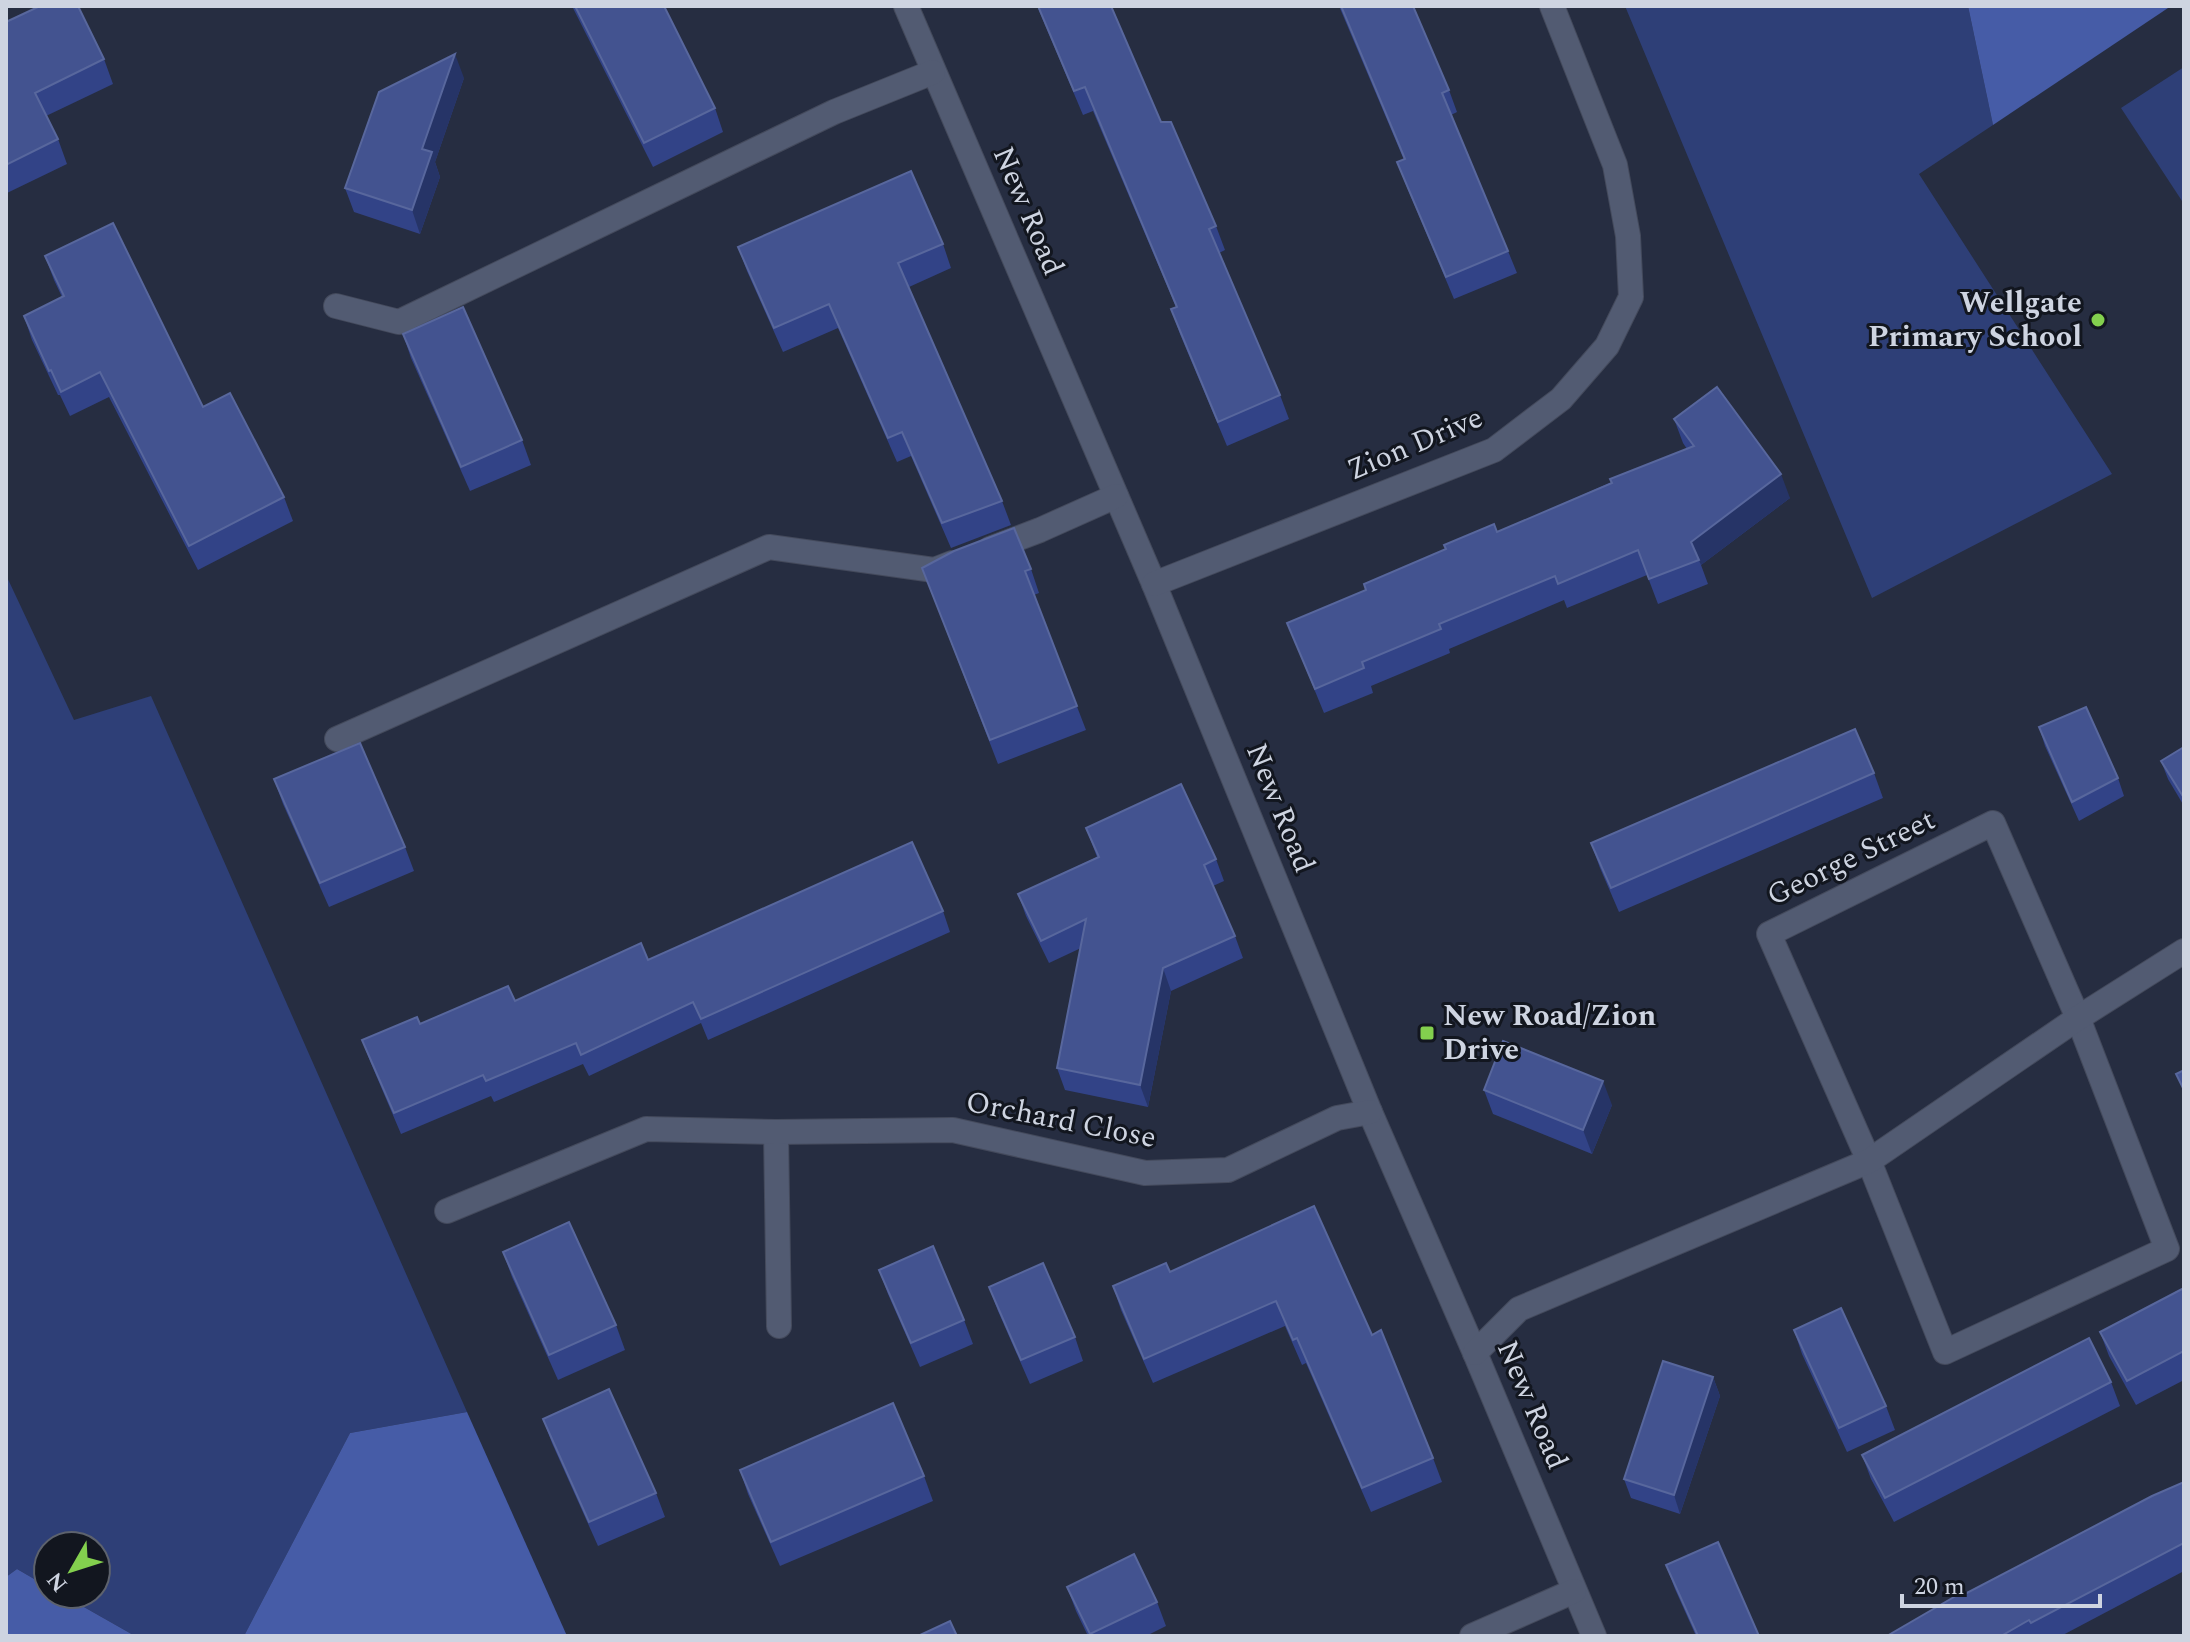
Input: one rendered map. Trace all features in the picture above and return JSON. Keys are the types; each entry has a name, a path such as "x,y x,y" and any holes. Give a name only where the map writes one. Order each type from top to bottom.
{"street":[{"name":"New Road","path":"906,6 1154,584 1370,1112 1594,1636"},
{"name":"Zion Drive","path":"1154,584 1494,450 1561,399 1607,346 1631,297 1628,236 1615,165 1552,6"},
{"path":"336,306 399,322 834,112 933,72"},
{"path":"337,739 769,547 934,570 1040,530 1116,496"},
{"name":"George Street","path":"1993,823 2078,1018 2167,1249 1945,1352 1869,1161 1769,934 1993,823"},
{"path":"1475,1353 1519,1309 1869,1161 2078,1018 2184,951"},
{"name":"Orchard Close","path":"447,1211 646,1129 776,1132 953,1130 1145,1173 1228,1170 1337,1118 1370,1112"},
{"path":"776,1132 779,1326"},
{"path":"1472,1636 1574,1591"}],"shaded area":[{"path":"1625,6 1968,6 1993,125 1919,174 2112,474 1872,598"},
{"path":"1968,6 2171,6 1993,125"},
{"path":"2184,67 2184,204 2121,108"},
{"path":"6,575 74,720 151,696 467,1412 350,1433 244,1636 135,1636 89,1610 112,1610 112,1530 32,1530 32,1578 17,1569 6,1577"},
{"path":"467,1412 567,1636 244,1636 350,1433"},
{"path":"17,1569 32,1578 32,1610 89,1610 135,1636 6,1636 6,1577"}],"building":[{"path":"40,6 78,6 104,59 35,93 58,139 6,165 6,22"},
{"path":"575,6 664,6 715,108 644,143"},
{"path":"1038,6 1111,6 1161,122 1171,122 1216,226 1209,229 1280,395 1218,422 1171,309 1177,307 1085,87 1074,91"},
{"path":"1341,6 1413,6 1449,90 1442,93 1508,251 1446,277 1397,162 1405,159"},
{"path":"455,54 422,149 432,152 412,210 345,188 379,92"},
{"path":"911,171 943,244 898,263 1002,501 942,523 902,432 888,438 829,304 774,328 738,247"},
{"path":"113,223 203,407 230,393 284,497 189,546 100,372 61,392 24,316 64,296 45,256"},
{"path":"463,307 522,440 461,467 403,334"},
{"path":"1717,387 1781,474 1691,542 1699,560 1649,579 1638,550 1558,584 1555,576 1439,624 1441,629 1362,662 1364,668 1315,689 1287,623 1366,590 1364,584 1446,549 1444,545 1494,524 1497,532 1612,483 1610,479 1694,446 1674,419"},
{"path":"1014,528 1031,569 1025,571 1077,706 990,740 922,568 954,551"},
{"path":"2086,707 2118,778 2072,802 2039,727"},
{"path":"1855,729 1874,773 1611,888 1591,843"},
{"path":"360,743 405,847 320,883 274,779"},
{"path":"2184,747 2184,798 2161,761"},
{"path":"1181,784 1216,859 1204,865 1235,936 1163,968 1140,1085 1057,1068 1086,919 1041,941 1018,894 1099,857 1086,828"},
{"path":"912,842 943,911 701,1019 693,1002 581,1055 576,1043 486,1081 483,1075 394,1113 362,1040 417,1017 420,1024 508,986 515,1001 641,943 648,960"},
{"path":"1503,1041 1603,1081 1583,1130 1484,1090"},
{"path":"2184,1070 2184,1090 2176,1074"},
{"path":"1314,1206 1372,1335 1381,1330 1433,1458 1362,1488 1297,1338 1293,1340 1276,1301 1144,1359 1113,1286 1166,1263 1170,1272"},
{"path":"569,1222 616,1325 549,1355 503,1252"},
{"path":"933,1246 964,1320 911,1343 879,1270"},
{"path":"1043,1263 1075,1337 1021,1360 989,1287"},
{"path":"2184,1288 2184,1351 2127,1381 2100,1332"},
{"path":"1841,1308 1886,1406 1839,1428 1794,1330"},
{"path":"2089,1338 2111,1382 1885,1498 1862,1455"},
{"path":"1663,1361 1713,1377 1674,1495 1624,1479"},
{"path":"609,1389 656,1493 589,1522 543,1419"},
{"path":"893,1403 924,1476 771,1542 740,1470"},
{"path":"2184,1482 2184,1543 2031,1623 2029,1620 2001,1636 1887,1636 1961,1593 1963,1595"},
{"path":"1718,1542 1759,1636 1698,1636 1666,1565"},
{"path":"1134,1554 1157,1602 1090,1634 1067,1587"},
{"path":"950,1621 957,1636 918,1636"}],"place":[{"name":"Wellgate Primary School","path":"2098,320"},
{"name":"New Road/Zion Drive","path":"1427,1033"}]}
